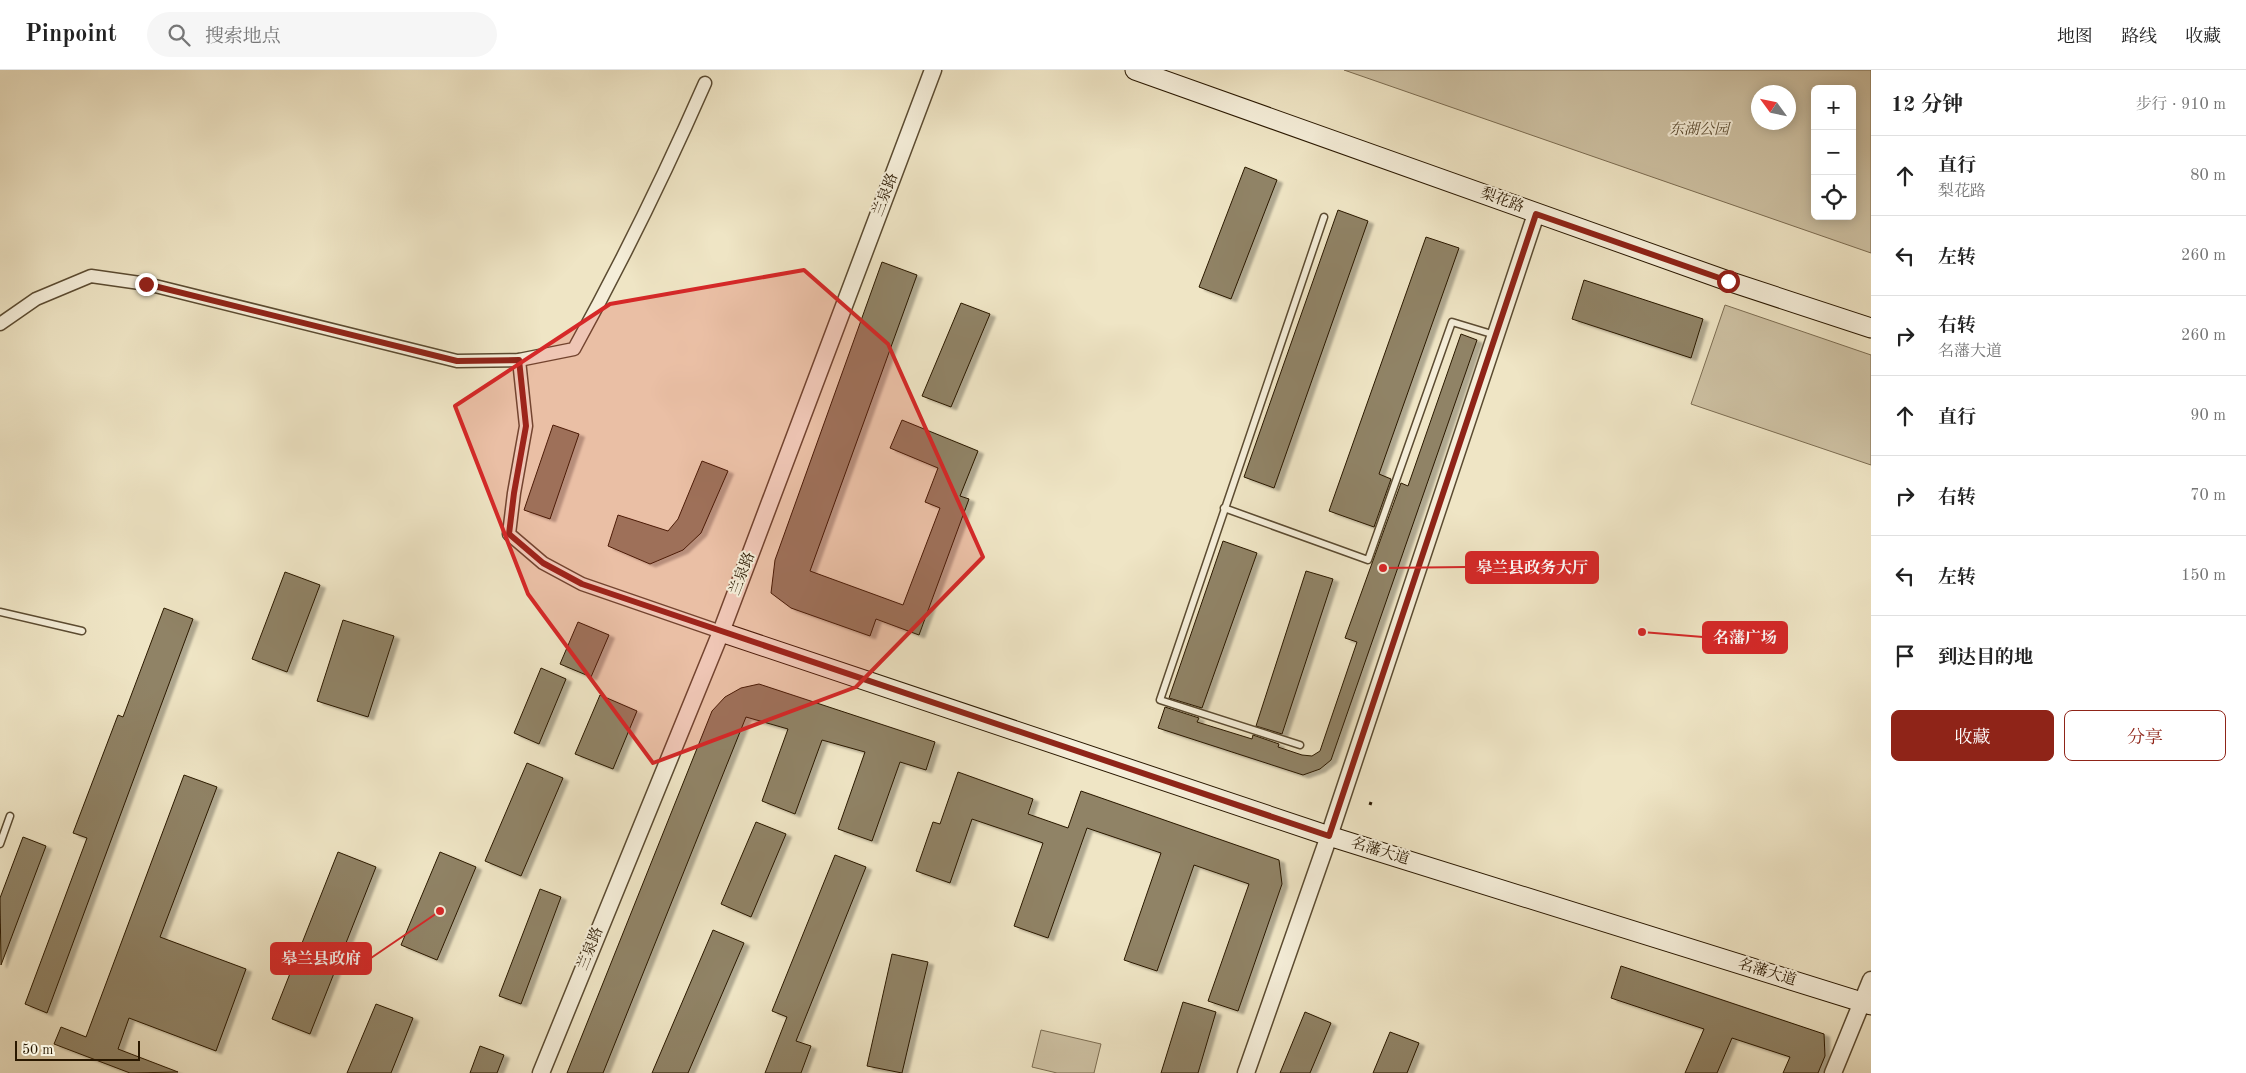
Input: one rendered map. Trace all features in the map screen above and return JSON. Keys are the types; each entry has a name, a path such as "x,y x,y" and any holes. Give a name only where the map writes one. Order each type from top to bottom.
{"main road":[{"name":"梨花路","path":"1134,70 1536,214 1728,281 1871,328"},
{"name":"名藩大道","path":"721,632 1329,836 1866,1004"}],"street":[{"name":"兰泉路","path":"541,1073 721,632 933,70"},
{"path":"0,324 36,299 91,276 146,284 457,361 519,360 574,349 621,262 670,163 705,83"},
{"path":"1246,1073 1329,836 1536,214"},
{"path":"519,360 526,426 509,534 543,563 582,584 721,632"},
{"path":"1833,1073 1866,1004 1871,980"}],"lane":[{"path":"1300,745 1160,700 1324,217"},
{"path":"1224,508 1368,560 1452,322 1496,335"},
{"path":"0,612 82,632"},
{"path":"0,844 10,816"}],"highlighted area":[{"path":"804,270 888,344 983,557 856,687 653,763 528,594 455,406 610,304"}],"green space":[{"name":"东湖公园","path":"1344,70 1871,70 1871,253"},
{"path":"1725,305 1871,355 1871,465 1691,404"},
{"path":"1041,1030 1101,1044 1094,1073 1057,1073 1032,1067"}],"building":[{"path":"1245,167 1277,180 1231,299 1199,287"},
{"path":"1338,210 1368,221 1274,488 1244,477"},
{"path":"1426,237 1459,248 1379,474 1391,479 1374,527 1329,511"},
{"path":"882,262 917,275 810,571 903,605 940,508 925,502 938,468 890,448 902,420 978,451 960,496 969,499 919,635 876,619 870,636 791,608 771,593 775,560"},
{"path":"1584,280 1703,319 1691,358 1572,319"},
{"path":"961,303 990,314 951,407 922,396"},
{"path":"1461,334 1477,340 1331,760 1320,769 1303,775 1158,728 1165,707 1199,718 1197,722 1252,739 1253,735 1279,744 1278,747 1302,755 1312,756 1320,751 1357,642 1345,638 1401,483 1408,486"},
{"path":"553,425 579,434 550,519 524,510"},
{"path":"702,461 728,471 701,533 683,550 650,564 608,546 618,515 668,531 678,519"},
{"path":"1223,541 1257,553 1202,708 1169,698"},
{"path":"1306,571 1333,579 1282,734 1256,726"},
{"path":"285,572 320,585 287,672 252,659"},
{"path":"164,608 193,619 47,1013 25,1004 87,838 73,833 118,715 123,717"},
{"path":"343,620 394,636 368,717 317,701"},
{"path":"578,622 609,635 591,677 560,664"},
{"path":"541,668 566,679 539,744 514,733"},
{"path":"759,684 935,742 926,770 900,762 872,841 838,829 865,752 822,740 795,814 762,801 788,729 746,717 603,1073 567,1073 712,711 725,697 741,688"},
{"path":"600,695 637,711 613,769 575,754"},
{"path":"527,763 563,778 521,876 485,861"},
{"path":"958,772 1033,799 1028,814 1068,828 1081,791 1279,860 1282,884 1238,1011 1208,1001 1249,884 1194,865 1157,971 1124,960 1161,853 1087,828 1048,938 1014,926 1043,843 972,819 950,883 916,871 933,822 940,824"},
{"path":"184,775 217,787 160,937 246,969 216,1051 129,1018 118,1049 178,1072 130,1073 54,1044 61,1027 86,1037"},
{"path":"756,822 786,834 751,917 721,904"},
{"path":"23,837 46,846 1,965 0,898"},
{"path":"338,852 376,867 310,1034 272,1019"},
{"path":"440,852 476,867 437,960 401,945"},
{"path":"835,855 866,867 796,1041 811,1046 801,1073 765,1073 787,1017 772,1011"},
{"path":"540,889 561,897 521,1004 499,996"},
{"path":"713,930 744,943 688,1073 652,1073"},
{"path":"892,954 928,962 902,1073 867,1066"},
{"path":"1621,966 1824,1034 1825,1056 1818,1073 1783,1073 1790,1057 1732,1038 1717,1073 1685,1073 1704,1029 1611,998"},
{"path":"1183,1002 1216,1012 1198,1073 1161,1073"},
{"path":"376,1004 413,1018 391,1073 347,1073"},
{"path":"1305,1012 1331,1023 1310,1073 1280,1073"},
{"path":"1390,1032 1419,1043 1407,1073 1373,1073"},
{"path":"480,1046 504,1055 497,1073 470,1073"}],"place":[{"name":"皋兰县政务大厅","path":"1383,568"},
{"name":"名藩广场","path":"1642,632"},
{"name":"皋兰县政府","path":"440,911"}],"route":[{"path":"146,284 457,361 519,360 526,426 509,534 543,563 582,584 1329,836 1536,214 1728,281"}]}
